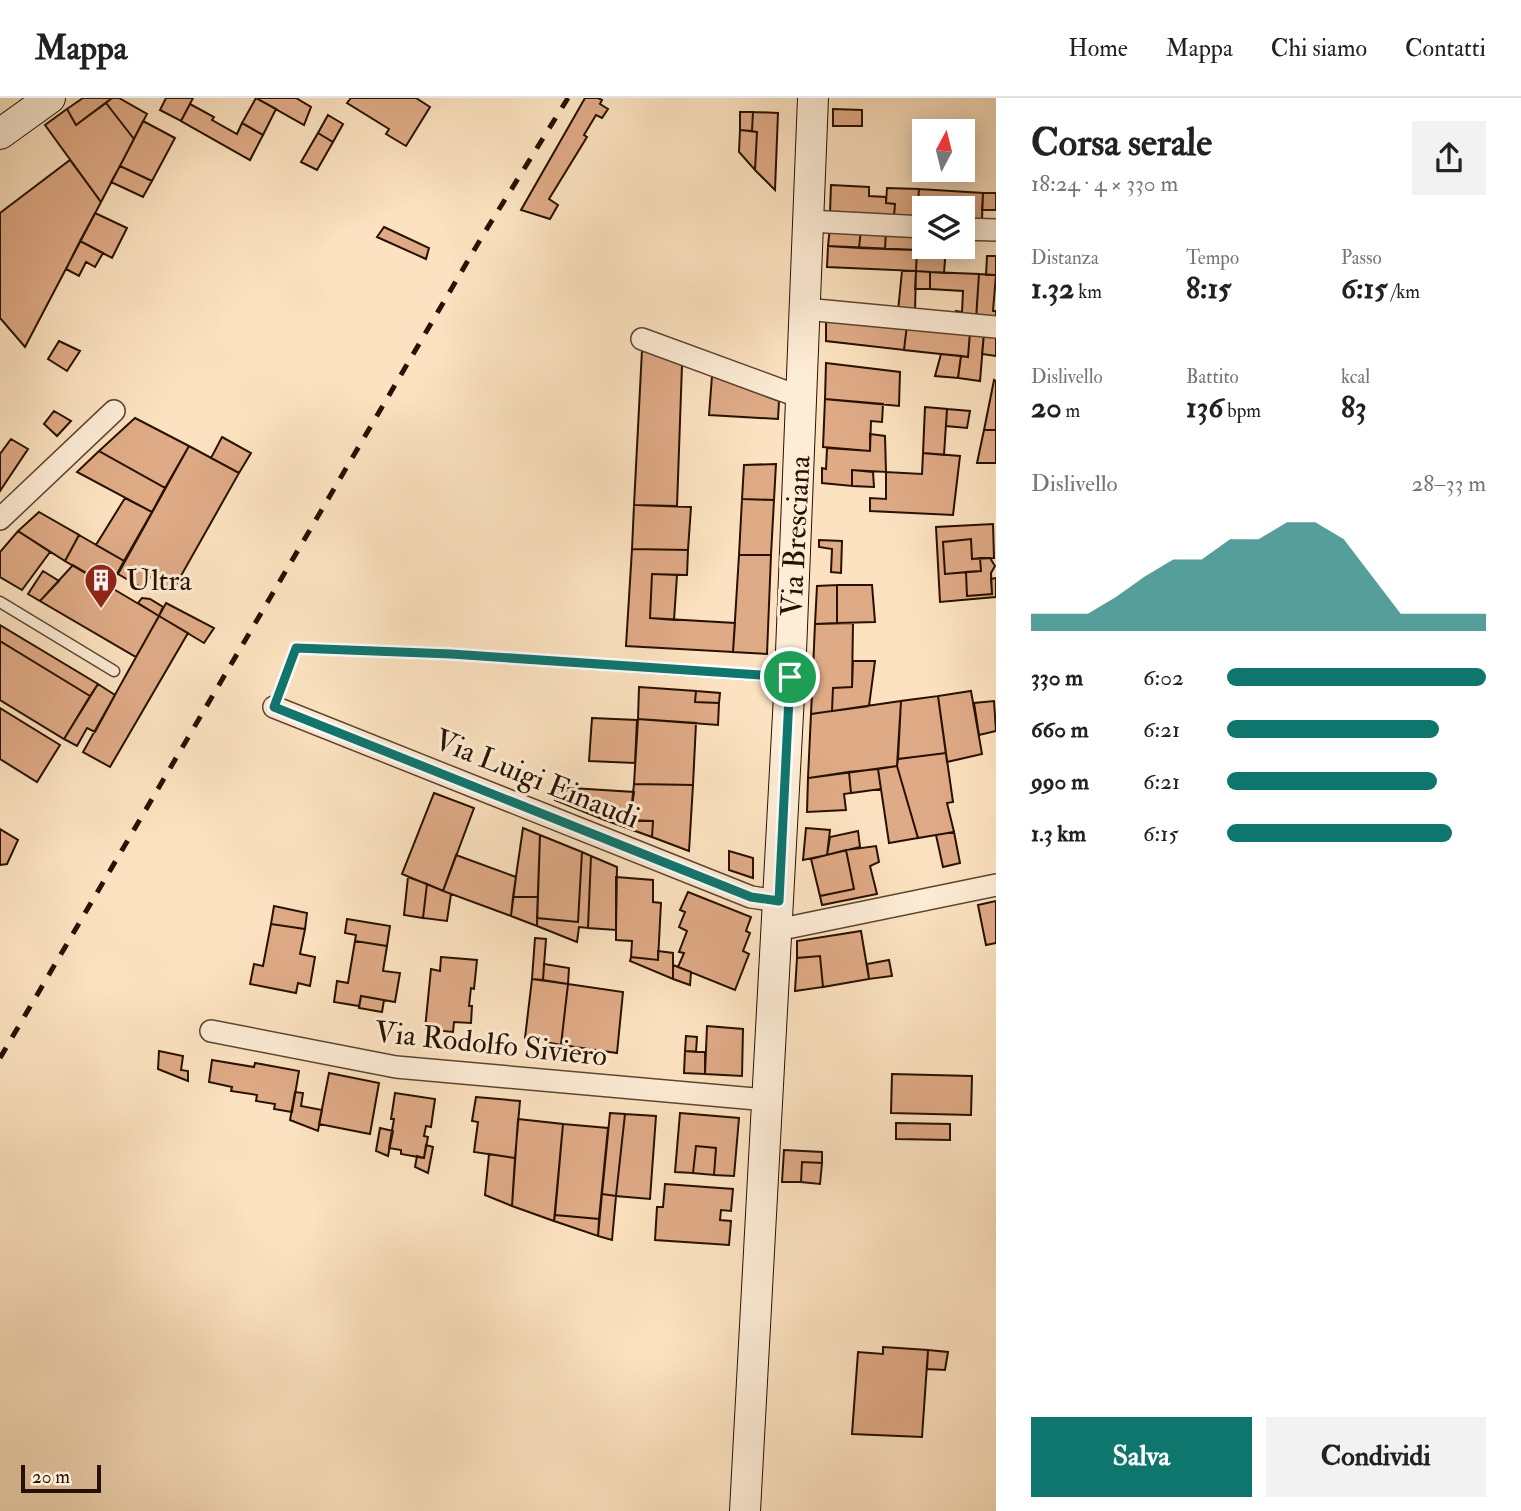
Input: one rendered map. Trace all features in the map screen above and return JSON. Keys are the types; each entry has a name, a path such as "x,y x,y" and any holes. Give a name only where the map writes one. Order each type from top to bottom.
{"main road":[{"path":"0,134 50,98"},
{"name":"Via Bresciana","path":"745,1511 790,677 813,98"}],"street":[{"path":"808,221 912,226"},
{"path":"975,229 996,230"},
{"path":"805,309 996,327"},
{"path":"642,339 803,398"},
{"path":"0,519 114,411"},
{"name":"Via Luigi Einaudi","path":"274,707 751,897 779,901"},
{"path":"777,930 996,885"},
{"name":"Via Rodolfo Siviero","path":"211,1031 396,1067 767,1100"}],"lane":[{"path":"0,602 114,671"},
{"path":"274,707 296,648 451,654 790,677"}],"building":[{"path":"83,98 112,98 76,125 67,109"},
{"path":"112,98 119,98 147,114 134,139 106,103"},
{"path":"166,98 193,98 181,121 160,110"},
{"path":"256,98 296,98 311,107 304,125"},
{"path":"256,98 276,109 263,135 242,123"},
{"path":"351,98 416,98 430,107 406,146 386,134 389,129 347,103"},
{"path":"585,98 598,98 602,100 600,104 608,109 602,118 596,115 584,135 587,137 549,199 558,205 550,219 521,210"},
{"path":"106,103 134,139 101,202 45,125 67,109 76,125"},
{"path":"190,104 237,134 242,123 263,135 250,160 181,121"},
{"path":"833,109 862,110 862,126 833,126"},
{"path":"740,112 753,112 752,131 740,130"},
{"path":"753,112 778,113 775,190 755,170 757,132 752,131"},
{"path":"328,115 343,124 333,142 318,133"},
{"path":"143,121 175,138 152,181 120,166"},
{"path":"740,130 757,132 755,170 739,152"},
{"path":"318,133 333,142 317,170 301,162"},
{"path":"70,160 101,202 25,347 0,318 0,213"},
{"path":"120,166 152,181 143,197 111,182"},
{"path":"831,185 869,187 869,196 886,197 886,203 895,204 894,216 830,213"},
{"path":"887,188 919,189 918,196 912,196 912,217 894,216 895,204 886,203"},
{"path":"919,189 983,193 982,220 975,220 975,196 918,196"},
{"path":"983,193 996,193 996,210 982,210"},
{"path":"95,213 127,228 112,258 80,241"},
{"path":"384,227 429,248 426,259 377,237"},
{"path":"830,227 861,229 859,248 828,246"},
{"path":"861,229 886,230 885,249 859,248"},
{"path":"886,230 912,231 912,250 885,249"},
{"path":"80,241 103,253 95,267 86,262 79,276 66,269"},
{"path":"828,246 912,250 912,259 917,259 916,271 827,267"},
{"path":"987,256 996,256 996,275 986,275"},
{"path":"917,259 945,259 944,273 916,271"},
{"path":"902,271 916,271 915,312 898,311"},
{"path":"916,271 930,272 930,289 915,289"},
{"path":"930,272 979,274 976,319 956,316 956,311 962,312 963,291 930,289"},
{"path":"979,274 996,275 993,311 996,311 996,321 976,319"},
{"path":"826,316 907,325 904,350 826,341"},
{"path":"907,325 970,332 968,357 904,350"},
{"path":"970,332 984,333 980,381 958,378 961,356 968,357"},
{"path":"984,333 996,334 996,356 982,354"},
{"path":"59,341 80,351 67,371 48,359"},
{"path":"642,350 682,365 677,506 634,505"},
{"path":"941,354 961,356 958,378 935,376"},
{"path":"826,363 900,372 899,406 825,399"},
{"path":"712,376 779,401 778,419 709,415"},
{"path":"994,380 996,430 984,430"},
{"path":"825,399 883,404 882,422 871,421 870,451 823,447"},
{"path":"925,407 947,409 944,455 923,453"},
{"path":"947,409 970,411 967,428 946,426"},
{"path":"54,411 71,421 57,436 44,424"},
{"path":"135,418 189,446 165,488 99,451"},
{"path":"984,430 996,430 996,463 977,463"},
{"path":"870,434 885,436 886,472 852,470 852,486 822,483 822,468 826,469 827,448 870,451"},
{"path":"222,437 251,453 239,473 211,458"},
{"path":"11,439 28,449 0,491 0,454"},
{"path":"189,446 239,473 173,590 150,577 144,589 118,574"},
{"path":"99,451 165,488 152,512 77,472"},
{"path":"923,453 960,456 953,515 870,511 870,498 886,499 886,472 922,474"},
{"path":"776,464 774,500 742,499 744,465"},
{"path":"852,470 873,472 874,487 852,486"},
{"path":"125,498 152,512 124,561 96,545"},
{"path":"742,499 774,500 771,555 739,555"},
{"path":"634,505 691,507 688,550 632,549"},
{"path":"39,512 79,535 65,561 18,531"},
{"path":"993,524 994,558 972,559 971,539 943,542 945,574 966,572 967,596 992,594 991,579 996,578 996,597 940,602 936,527"},
{"path":"18,531 50,552 22,590 0,577 0,552"},
{"path":"79,535 124,561 110,587 65,561"},
{"path":"971,539 972,559 980,558 981,571 945,574 943,542"},
{"path":"819,540 842,541 841,573 831,572 832,549 819,547"},
{"path":"632,549 688,550 687,575 652,574 650,618 735,623 733,652 626,646"},
{"path":"739,555 771,555 767,654 733,652"},
{"path":"980,558 990,558 995,566 991,573 992,594 967,596 966,572 981,571"},
{"name":"Ultra","path":"73,565 159,616 136,657 40,601"},
{"path":"43,571 59,581 40,601 28,594"},
{"path":"652,574 677,575 674,620 650,618"},
{"path":"837,585 837,623 815,624 817,586"},
{"path":"837,585 872,585 875,622 837,623"},
{"path":"142,598 150,599 163,607 159,616 138,603"},
{"path":"166,603 214,628 204,643 159,616"},
{"path":"159,616 188,633 110,767 83,752"},
{"path":"853,623 852,687 833,688 832,711 811,714 815,624"},
{"path":"0,625 98,684 90,696 0,641"},
{"path":"0,641 90,696 64,739 0,700"},
{"path":"853,661 875,661 869,706 832,711 833,688 852,687"},
{"path":"98,684 115,695 95,732 87,728 77,746 64,739"},
{"path":"639,687 696,691 695,702 719,703 718,725 638,719"},
{"path":"696,691 720,693 719,703 695,702"},
{"path":"971,691 982,754 947,762 938,696"},
{"path":"938,696 946,753 898,759 901,701"},
{"path":"901,701 897,766 808,778 811,714"},
{"path":"994,701 996,731 979,735 974,703"},
{"path":"0,708 60,745 37,782 0,759"},
{"path":"592,718 637,720 635,763 589,761"},
{"path":"638,719 696,723 693,785 634,784"},
{"path":"946,753 953,802 947,803 954,832 918,838 897,766 898,759"},
{"path":"897,766 918,838 889,843 878,769"},
{"path":"878,769 881,789 851,793 849,772"},
{"path":"849,772 851,793 844,794 846,810 807,812 808,778"},
{"path":"634,784 693,785 689,851 652,837 653,821 630,821"},
{"path":"556,787 634,792 630,821 602,819 555,800"},
{"path":"434,793 474,808 443,891 402,874"},
{"path":"602,819 653,821 652,837"},
{"path":"523,828 540,835 538,897 513,897"},
{"path":"806,828 830,830 827,855 803,860"},
{"path":"0,829 18,840 7,864 0,865"},
{"path":"858,831 860,847 827,855 830,837"},
{"path":"954,832 960,863 943,867 936,835"},
{"path":"540,835 582,852 578,922 537,918"},
{"path":"876,846 879,862 870,866 877,894 822,905 820,896 854,889 846,850"},
{"path":"846,850 854,889 820,896 811,859"},
{"path":"729,851 753,858 753,878 729,870"},
{"path":"582,852 591,856 588,928 579,927 577,942 537,926 537,918 578,922"},
{"path":"456,855 516,877 511,916 443,891"},
{"path":"591,856 617,867 616,930 588,928"},
{"path":"408,877 427,884 423,918 404,915"},
{"path":"616,877 653,880 653,902 661,903 658,960 631,957 632,941 616,940"},
{"path":"427,884 451,894 447,921 423,918"},
{"path":"688,892 751,917 746,931 750,933 743,951 749,954 735,990 678,967 684,953 679,952 687,931 679,927 685,912 680,910"},
{"path":"513,897 538,897 537,926 511,916"},
{"path":"996,901 996,943 986,945 978,905"},
{"path":"274,906 307,913 305,929 271,924"},
{"path":"347,919 390,926 387,946 355,941 356,935 345,933"},
{"path":"271,924 305,929 300,954 315,957 310,986 298,983 296,993 250,984 254,964 263,966"},
{"path":"861,931 869,979 823,987 820,956 797,958 797,941"},
{"path":"535,938 546,939 543,980 532,979"},
{"path":"355,941 387,946 383,971 400,973 395,1002 361,996 359,1006 334,1002 337,981 348,983"},
{"path":"658,951 673,953 673,979 630,961 631,957 658,960"},
{"path":"820,956 823,987 795,991 797,958"},
{"path":"441,957 477,960 469,1006 472,1006 471,1023 454,1022 453,1032 425,1029 431,969 440,971"},
{"path":"889,960 892,976 869,979 867,964"},
{"path":"544,964 569,968 568,984 543,980"},
{"path":"673,965 691,972 690,985 673,979"},
{"path":"532,979 568,984 561,1045 525,1038"},
{"path":"568,984 623,992 617,1053 561,1045"},
{"path":"361,996 384,1000 382,1012 359,1008"},
{"path":"707,1026 743,1029 742,1076 705,1074"},
{"path":"686,1036 697,1037 696,1052 685,1051"},
{"path":"159,1051 183,1056 181,1070 188,1071 188,1081 158,1069"},
{"path":"685,1051 705,1052 705,1074 684,1073"},
{"path":"212,1060 254,1067 255,1063 299,1071 292,1112 274,1109 275,1104 256,1101 257,1095 231,1091 232,1087 209,1082"},
{"path":"329,1073 379,1083 370,1134 319,1124"},
{"path":"892,1074 972,1076 971,1115 891,1113"},
{"path":"295,1092 303,1093 301,1106 322,1110 318,1131 290,1120"},
{"path":"395,1093 435,1099 431,1127 426,1126 424,1136 428,1137 424,1158 401,1154 401,1150 389,1148"},
{"path":"476,1097 520,1101 515,1158 474,1152 478,1122 472,1121"},
{"path":"610,1113 625,1114 616,1196 602,1194"},
{"path":"680,1113 739,1118 734,1176 714,1175 716,1148 696,1146 693,1173 675,1172"},
{"path":"625,1114 656,1116 650,1199 616,1196"},
{"path":"518,1119 563,1124 554,1221 512,1206"},
{"path":"896,1123 950,1124 950,1140 896,1139"},
{"path":"563,1124 608,1128 599,1219 555,1215"},
{"path":"380,1128 393,1131 388,1156 376,1151"},
{"path":"426,1145 433,1147 428,1173 415,1167 417,1156 424,1158"},
{"path":"696,1146 716,1148 714,1175 693,1173"},
{"path":"784,1150 822,1152 822,1163 802,1162 801,1182 782,1182"},
{"path":"489,1154 515,1158 512,1206 485,1195"},
{"path":"802,1162 822,1163 820,1184 801,1182"},
{"path":"665,1184 733,1189 731,1211 721,1210 720,1220 731,1221 729,1245 655,1240 657,1207 663,1207"},
{"path":"602,1194 616,1196 612,1240 598,1236"},
{"path":"555,1215 599,1219 598,1236 554,1221"},
{"path":"883,1347 928,1350 922,1437 852,1434 858,1352 883,1354"},
{"path":"928,1350 948,1352 945,1370 927,1369"}],"railway":[{"path":"0,1058 483,235 568,98"}],"place":[{"name":"Ultra","path":"101,610"}],"route":[{"path":"296,648 451,654 790,677 779,901 751,897 274,707 296,648"}]}
